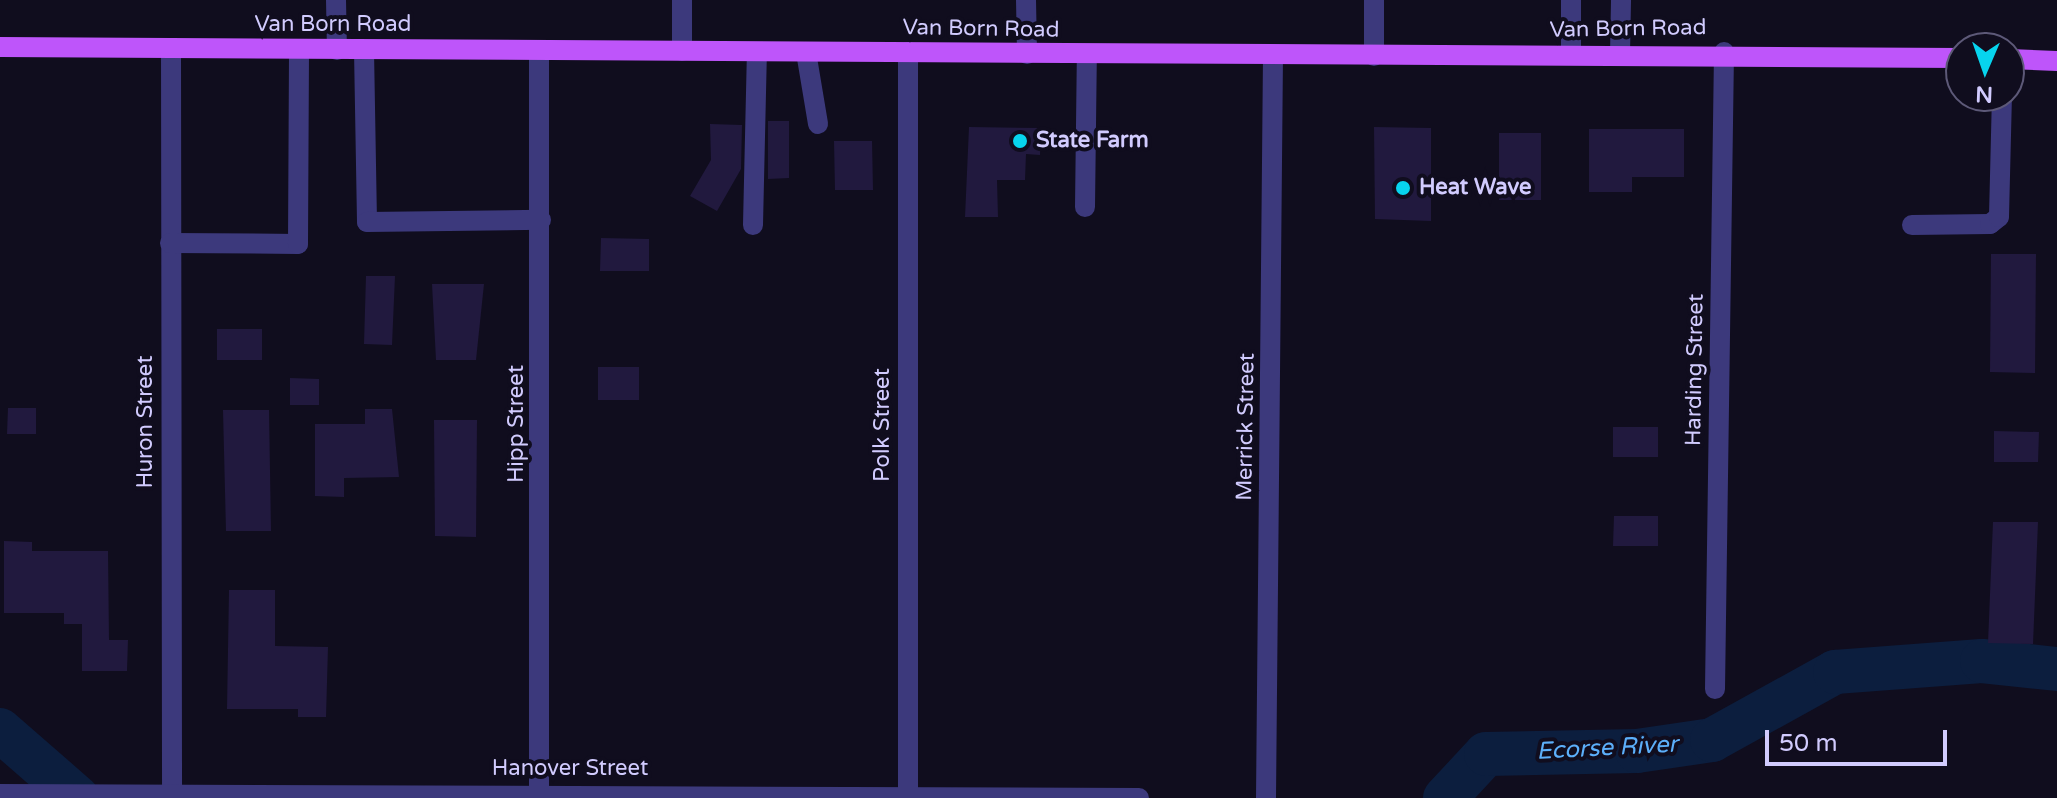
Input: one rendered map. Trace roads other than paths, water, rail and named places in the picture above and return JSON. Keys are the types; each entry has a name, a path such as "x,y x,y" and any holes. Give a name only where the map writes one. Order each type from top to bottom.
{"main road":[{"name":"Van Born Road","path":"0,47 1273,57 1724,52 1945,58"},
{"path":"2025,60 2057,61"}],"street":[{"path":"336,0 337,50"},
{"path":"682,0 682,51"},
{"path":"1026,0 1027,54"},
{"path":"1374,0 1374,56"},
{"path":"1571,0 1571,54"},
{"path":"1620,54 1621,0"},
{"name":"Huron Street","path":"171,48 172,795"},
{"path":"170,243 298,244 299,49"},
{"path":"364,50 367,222 541,220"},
{"name":"Hipp Street","path":"539,50 539,795"},
{"path":"753,225 757,52"},
{"path":"806,52 818,124"},
{"name":"Polk Street","path":"908,52 908,796"},
{"name":"Harding Street","path":"1715,689 1724,52"},
{"path":"1085,207 1087,54"},
{"name":"Merrick Street","path":"1266,798 1273,57"},
{"path":"1912,225 1990,224 2003,211 2002,112"},
{"name":"Hanover Street","path":"10,795 1139,798"}],"waterway":[{"name":"Ecorse River","path":"1445,798 1486,754 1637,751 1712,740 1835,672 1982,661 2057,669"},
{"path":"0,730 78,798"}],"place":[{"name":"State Farm","path":"1020,141"},
{"name":"Heat Wave","path":"1403,188"}]}
